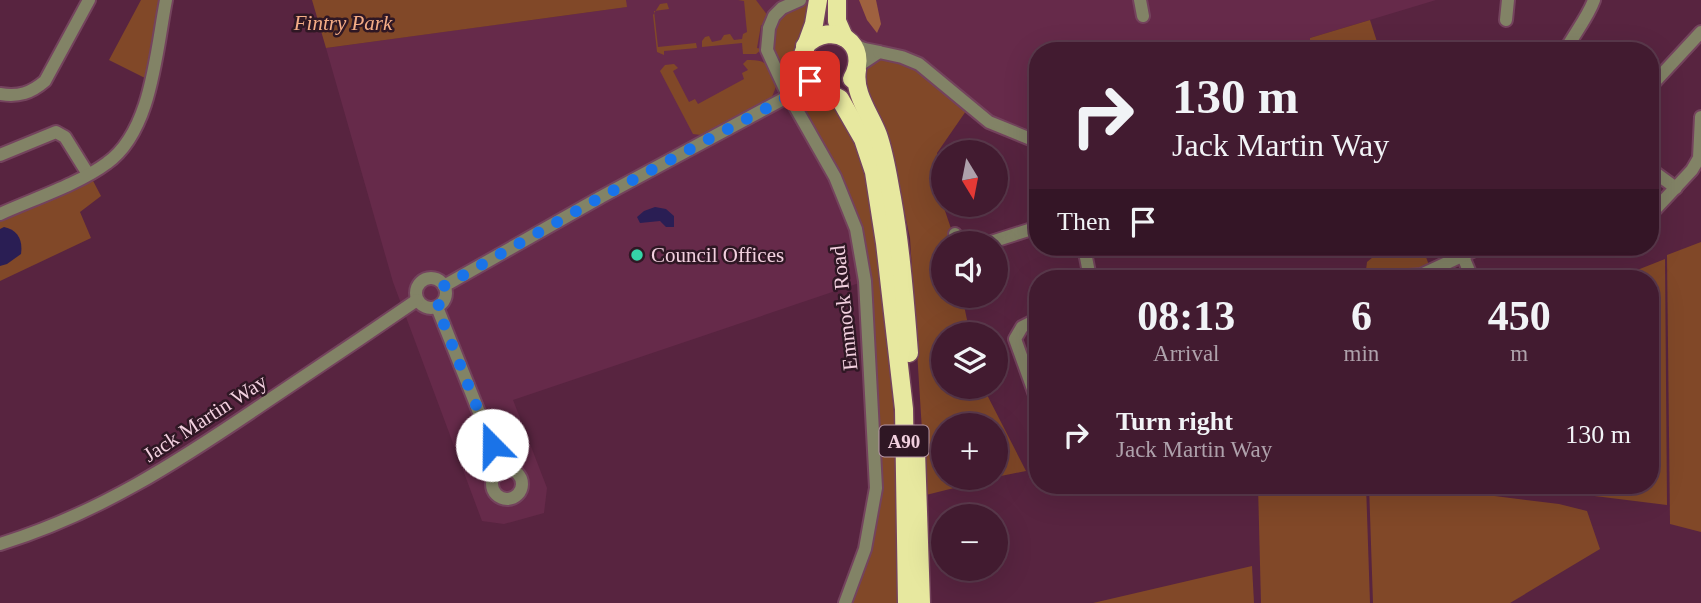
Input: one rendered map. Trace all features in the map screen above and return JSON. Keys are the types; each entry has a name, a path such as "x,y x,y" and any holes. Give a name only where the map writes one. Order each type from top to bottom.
{"highway":[{"path":"818,0 802,64 816,85 840,88 853,78 857,68"},
{"name":"A90","path":"837,0 837,21 857,54 855,79 858,91 878,135 885,158 904,280 918,494 921,603"},
{"path":"806,46 822,34 832,34 848,40"},
{"name":"A90","path":"816,85 840,99 863,139 874,172 886,243 904,409 907,603"}],"street":[{"path":"0,94 23,95 35,90 45,81 89,0"},
{"path":"0,214 88,174 118,155 129,143 147,97 166,0"},
{"name":"Emmock Road","path":"800,0 782,8 775,16 767,39 769,57 835,177 856,229 865,281 876,488 865,549 845,603"},
{"path":"1140,0 1143,16"},
{"path":"1506,20 1508,0"},
{"path":"1570,42 1594,0"},
{"path":"1659,77 1701,32"},
{"path":"848,40 863,49 902,57 919,64 989,122 1029,138"},
{"path":"857,68 878,52"},
{"name":"Jack Martin Way","path":"0,544 107,502 179,461 417,300 416,289 424,279 433,278 444,286 579,209 789,96 816,85"},
{"path":"1659,206 1692,170 1699,158 1701,117"},
{"path":"0,155 56,132 65,137 88,174"},
{"path":"1659,176 1676,188"},
{"path":"1008,237 1029,230"},
{"path":"1429,270 1452,256"},
{"path":"417,300 428,308 437,307 445,297 444,286"},
{"path":"437,307 502,470"},
{"path":"1029,324 1022,327 1015,339 1029,378"}],"shaded area":[{"path":"626,0 1436,0 1310,38 1310,42 1029,42 1029,130 969,107 851,43 812,40 806,77 785,89 835,177 865,281 513,400 547,488 544,513 504,524 482,521 393,282 326,48 626,7"},
{"path":"859,0 876,0 881,24 877,33 867,20"},
{"path":"655,207 666,209 674,216 674,227 666,227 660,221 640,223 637,217"},
{"path":"4,227 19,236 21,254 0,266 0,229"}],"green space":[{"path":"141,0 160,0 145,78 109,60"},
{"name":"Fintry Park","path":"312,0 626,0 627,7 326,48"},
{"path":"738,0 756,0 768,16 765,26 761,25 757,48 762,49 756,54 743,54 742,43 702,47 702,41 709,36 712,42 730,34 734,40 742,39 747,32 744,1"},
{"path":"806,0 812,0 800,76 794,83 787,82 774,55 774,35 784,15 805,4"},
{"path":"667,3 669,9 656,11 660,4"},
{"path":"654,13 658,47 696,43 697,48 664,51 664,55 657,52"},
{"path":"1370,20 1377,42 1310,42 1310,38"},
{"path":"883,57 915,67 966,111 946,140 931,140 931,217 947,217 952,231 931,231 931,308 965,308 967,322 931,322 931,399 989,399 996,413 931,413 931,490 946,490 926,495 910,238 890,147 866,94 862,74 869,63"},
{"path":"747,60 763,62 769,68 777,84 772,97 701,135 693,134 660,71 665,65 674,64 678,68 673,71 689,102 695,99 698,104 744,79 742,73 748,70 743,64"},
{"path":"810,86 830,97 856,135 867,186 879,264 894,413 899,603 846,603 878,502 858,227 799,103 800,93"},
{"path":"91,177 101,196 80,212 91,238 0,281 0,221 59,195"},
{"path":"1701,242 1701,532 1670,524 1667,255"},
{"path":"1376,256 1426,256 1429,265 1421,267 1420,270 1366,270 1367,262"},
{"path":"1665,259 1667,505 1578,494 1659,494 1659,270 1637,270"},
{"path":"1008,436 1026,471 1008,475"},
{"path":"1258,494 1366,494 1370,603 1261,603"},
{"path":"1369,494 1479,494 1559,504 1587,511 1600,549 1510,603 1373,603"},
{"path":"1252,566 1254,603 1093,603"}],"place":[{"name":"Council Offices","path":"637,255"}],"route":[{"path":"492,445 437,307 445,297 444,286 546,227 789,96 810,81"}]}
